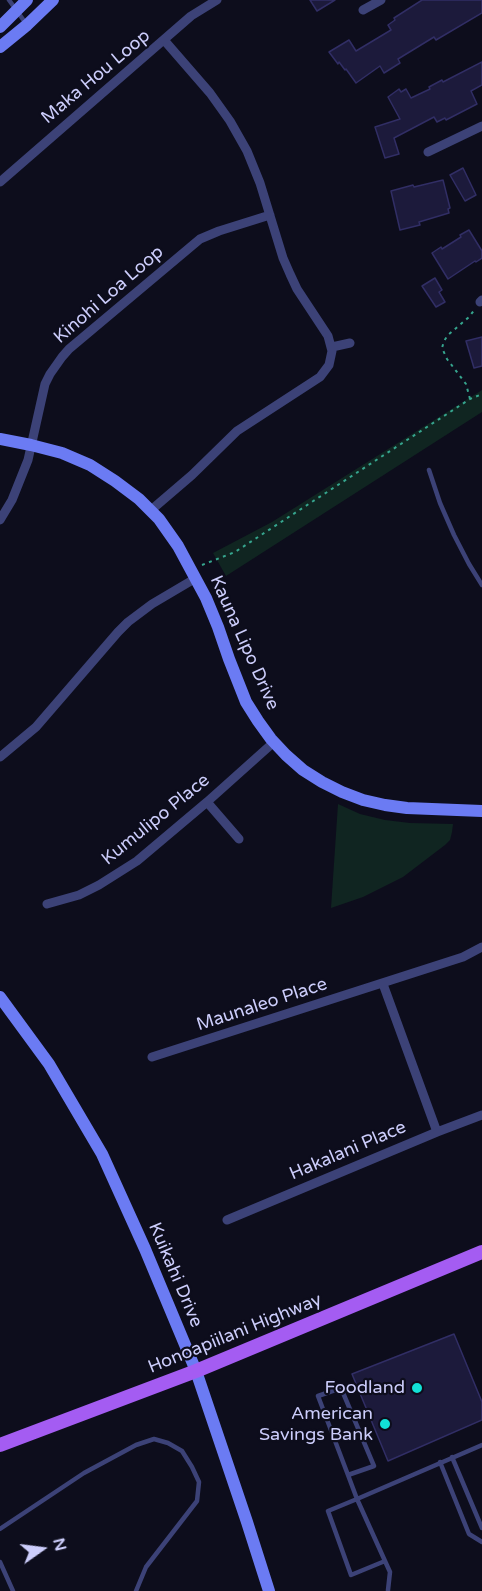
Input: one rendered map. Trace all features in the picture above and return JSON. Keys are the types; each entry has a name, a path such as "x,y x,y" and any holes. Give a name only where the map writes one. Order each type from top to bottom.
{"main road":[{"name":"Honoapiilani Highway","path":"0,1445 196,1371 482,1252"}],"street":[{"path":"0,27 13,5 27,0"},
{"path":"0,47 52,0"},
{"path":"164,40 192,15 217,0"},
{"path":"363,10 381,0"},
{"name":"Maka Hou Loop","path":"0,182 164,40 210,93 230,121 247,151 260,183 283,258 297,289 328,336 332,347"},
{"path":"428,152 482,126"},
{"name":"Kinohi Loa Loop","path":"0,520 12,500 28,460 45,384 69,349 200,239 270,215"},
{"path":"150,511 192,475 237,431 323,374 331,362 332,347 350,343"},
{"name":"Kauna Lipo Drive","path":"0,440 62,453 90,465 116,481 159,519 194,574 218,627 246,702 274,742 303,770 322,782 363,800 407,808 482,811"},
{"path":"0,757 36,727 128,622 194,574"},
{"name":"Kumulipo Place","path":"47,904 79,895 111,878 150,851 274,742"},
{"path":"207,802 239,839"},
{"name":"Maunaleo Place","path":"152,1057 383,984 463,957 482,947"},
{"path":"383,984 437,1131"},
{"name":"Kuikahi Drive","path":"0,997 49,1064 102,1154 145,1249 196,1371 268,1591"},
{"name":"Hakalani Place","path":"227,1220 437,1131 482,1116"}],"lane":[{"path":"13,5 27,25"},
{"path":"429,470 454,535 482,585"},
{"path":"348,1475 374,1466 341,1388 318,1396 357,1499 390,1572 387,1591"},
{"path":"0,1529 84,1473 136,1444 154,1439 168,1443 182,1451 192,1467 199,1482 197,1501 147,1567 136,1591"},
{"path":"385,1561 351,1575 328,1511 482,1444"},
{"path":"452,1457 482,1528"},
{"path":"440,1462 469,1534 482,1542"},
{"path":"0,1562 13,1591"}],"path":[{"path":"470,399 466,384 447,359 442,348 448,335 469,317 481,301"},
{"path":"194,574 235,552 470,399 482,394"}],"green space":[{"path":"482,390 482,412 226,576 213,553 272,522"},
{"path":"338,804 360,814 385,820 453,824 450,840 403,877 363,897 331,908"}],"building":[{"path":"310,0 335,0 317,11"},
{"path":"422,0 482,0 482,13 436,40 434,37 398,59 400,63 384,73 380,66 356,83 329,52 349,40 356,51 391,30 388,25 395,20 394,18"},
{"path":"482,62 482,85 471,91 477,104 446,120 445,118 437,122 434,117 394,138 399,154 385,158 375,127 400,119 388,97 399,89 401,92 406,89 411,98 442,80 443,82"},
{"path":"463,168 476,195 465,201 450,175"},
{"path":"443,180 450,208 449,213 419,222 420,225 400,230 391,191"},
{"path":"469,230 482,251 482,258 448,279 432,253 441,247 442,249"},
{"path":"435,278 442,290 439,292 445,302 436,307 422,286"},
{"path":"482,337 482,366 474,368 466,341"},
{"name":"Foodland","path":"454,1334 482,1402 482,1420 388,1461 352,1374"}],"place":[{"name":"Foodland","path":"417,1388"},
{"name":"American Savings Bank","path":"385,1424"}]}
